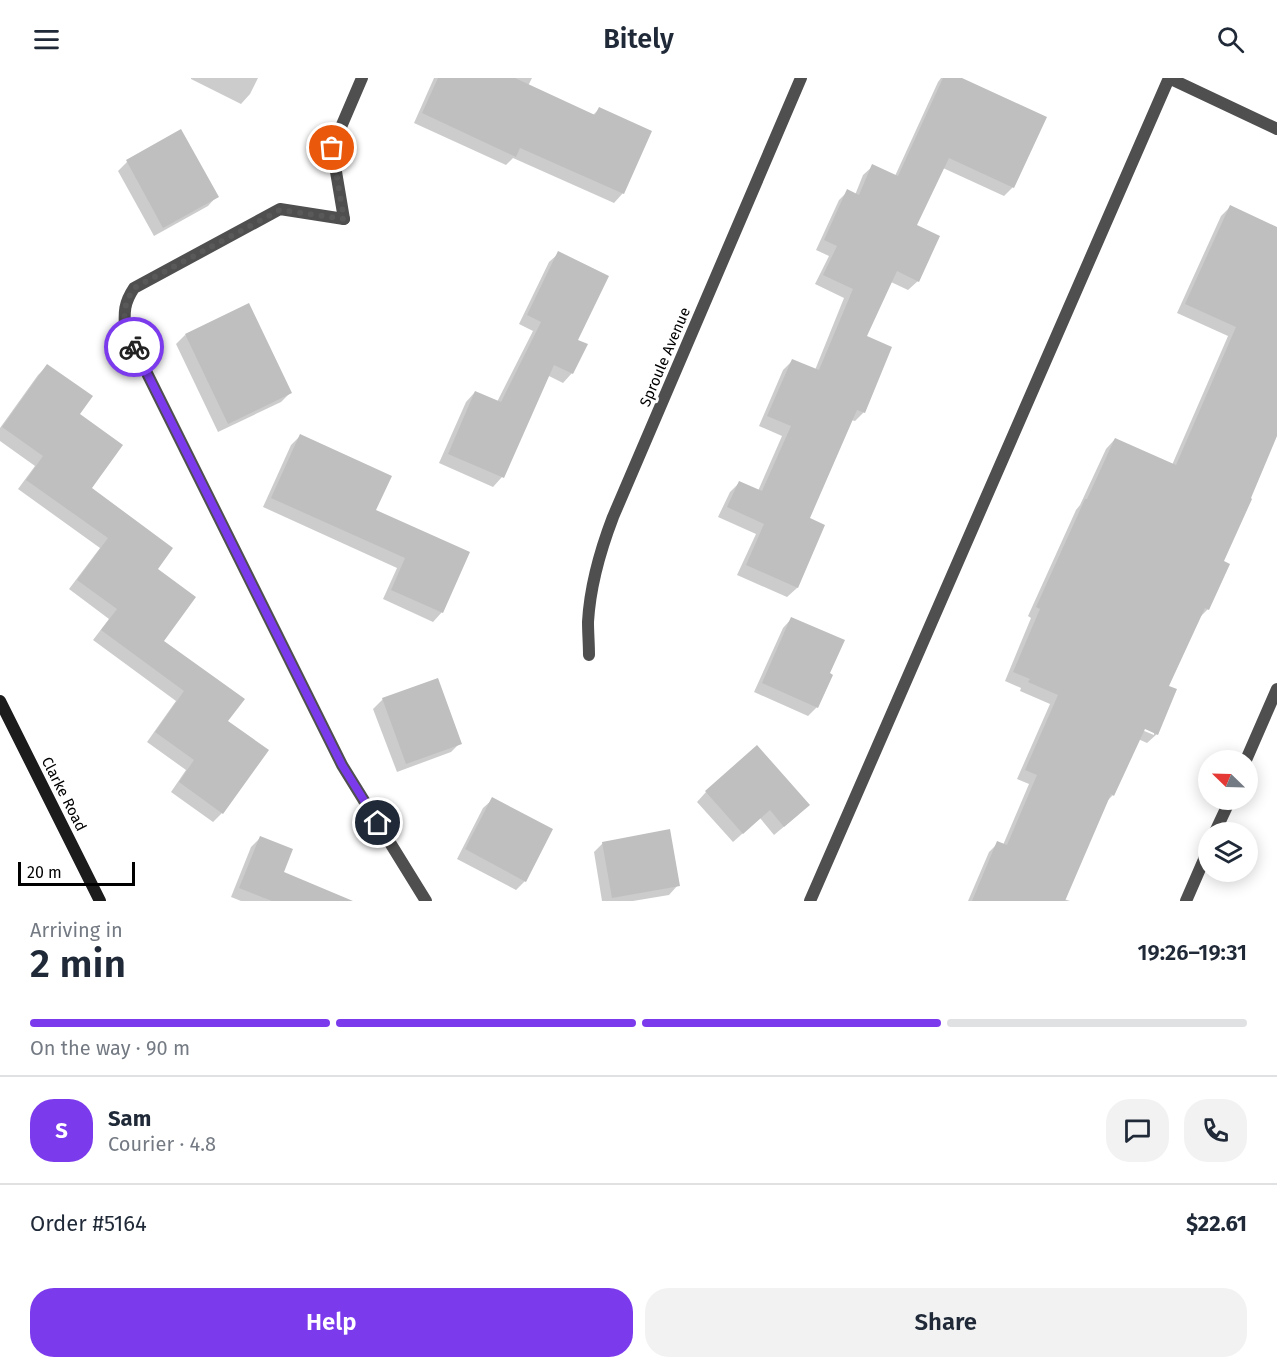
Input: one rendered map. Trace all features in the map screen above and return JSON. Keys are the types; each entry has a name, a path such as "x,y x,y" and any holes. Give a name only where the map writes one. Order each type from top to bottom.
{"main road":[{"name":"Clarke Road","path":"0,701 100,901"}],"street":[{"path":"362,78 332,148 344,219 280,210 134,288 126,300 125,329 342,765 426,901"},
{"name":"Sproule Avenue","path":"589,655 588,621 594,578 603,544 801,78"},
{"path":"810,901 1169,78 1277,129"},
{"path":"1250,750 1277,689"},
{"path":"1186,901 1198,873"}],"building":[{"path":"438,78 515,78 595,115 599,107 652,131 624,194 520,148 516,157 422,113"},
{"path":"943,78 962,78 1047,117 1014,188 949,158 917,225 940,236 919,282 897,271 867,336 892,347 865,413 857,410 810,518 825,525 798,588 746,565 764,524 727,507 739,481 762,491 791,426 767,416 792,359 819,370 853,289 823,275 837,246 824,240 847,189 859,195 872,164 898,176"},
{"path":"181,129 219,197 163,228 126,160"},
{"path":"1230,205 1277,227 1277,436 1224,561 1230,564 1209,610 1205,608 1169,686 1177,689 1158,735 1145,729 1114,796 1111,794 1065,901 972,901 997,841 1007,845 1037,775 1025,770 1058,695 1028,682 1030,679 1013,672 1040,609 1036,607 1085,499 1115,438 1176,465 1236,327 1185,304"},
{"path":"558,251 609,276 578,340 588,344 573,374 554,365 504,478 448,454 475,391 501,402 541,322 527,315"},
{"path":"249,303 292,393 228,424 185,334"},
{"path":"47,364 93,396 80,414 123,445 92,488 173,548 158,569 196,597 164,641 245,699 228,721 269,750 223,814 179,782 194,760 155,732 184,691 101,630 117,609 77,580 108,538 26,480 43,456 2,427"},
{"path":"300,434 392,476 376,510 470,552 443,613 391,590 405,558 271,498"},
{"path":"791,617 845,640 818,708 762,683"},
{"path":"438,678 462,744 406,764 382,698"},
{"path":"757,745 810,805 784,827 770,810 743,834 705,791"},
{"path":"492,797 553,829 526,882 465,849"},
{"path":"670,829 680,886 612,898 602,842"},
{"path":"260,836 293,849 284,872 353,901 272,901 239,888"}],"way so far":[{"path":"134,347 125,329 124,315 126,300 134,288 280,210 344,219 332,148"}],"route":[{"path":"134,347 342,765 378,823"}]}
